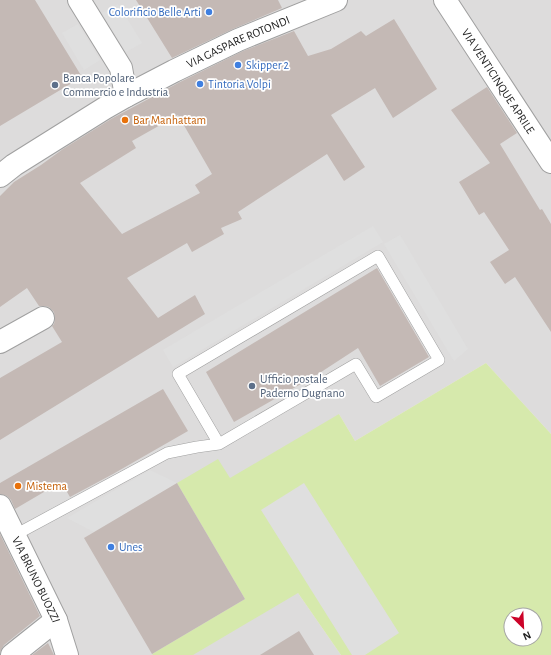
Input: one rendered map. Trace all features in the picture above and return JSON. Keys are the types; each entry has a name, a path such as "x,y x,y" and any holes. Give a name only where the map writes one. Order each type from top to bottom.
{"street":[{"path":"79,0 121,68 126,96"},
{"name":"VIA GASPARE ROTONDI","path":"0,176 14,165 126,96 238,40 336,0"},
{"name":"VIA VENTICINQUE APRILE","path":"444,0 551,162"},
{"path":"0,342 43,318"},
{"name":"VIA BRUNO BUOZZI","path":"0,506 56,620 67,655"},
{"path":"12,655 56,620"}],"lane":[{"path":"15,534 167,453 219,444 356,364 376,397 439,360 378,256 178,374 219,444"}],"shaded area":[{"path":"0,0 551,0 551,434 486,363 355,441 339,414 298,593 341,655 0,655"},
{"path":"118,4 142,43 126,52 102,13"},
{"path":"78,24 100,60 84,70 62,33"},
{"path":"373,226 383,242 173,367 163,350"},
{"path":"400,235 468,349 454,361 384,244"},
{"path":"150,470 177,483 94,532 67,518"},
{"path":"304,483 399,633 365,655 352,655 261,510"}],"green space":[{"path":"486,363 551,434 551,655 341,655 298,593 193,655 152,654 245,599 177,483 218,459 230,478 339,414 355,441"}],"building":[{"path":"0,0 35,0 82,77 0,126"},
{"path":"136,0 278,0 282,8 172,58"},
{"path":"394,19 437,89 393,118 375,88 331,115 365,167 344,181 327,154 238,212 242,219 221,228 224,234 192,252 187,243 127,278 158,318 195,295 205,314 0,440 0,378 62,342 52,326 55,319 54,312 49,307 39,306 27,288 0,307 0,196 14,182 111,119 180,82 243,51 294,31 308,56 331,49 361,31 366,36","holes":["178,115 212,174 195,185 200,193 122,234 80,183 136,148 132,141"]},
{"path":"487,87 517,133 500,144 540,210 542,209 551,224 551,332 515,277 505,284 490,262 509,250 484,212 479,215 459,182 490,163 451,110"},
{"path":"377,268 429,357 380,386 358,348 315,376 234,422 206,372"},
{"path":"163,389 188,431 70,497 61,482 15,509 11,500 7,496 0,494 0,483"},
{"path":"177,483 245,599 152,654 84,538"},
{"path":"0,534 40,616 4,645 0,653"},
{"path":"299,631 314,655 260,655"},
{"path":"48,643 54,655 32,655"}],"place":[{"name":"Colorificio Belle Arti","path":"209,12"},
{"name":"Skipper 2","path":"238,65"},
{"name":"Tintoria Volpi","path":"200,84"},
{"name":"Banca Popolare Commercio e Industria","path":"55,85"},
{"name":"Bar Manhattam","path":"125,120"},
{"name":"Ufficio postale Paderno Dugnano","path":"252,386"},
{"name":"Mistema","path":"18,486"},
{"name":"Unes","path":"111,547"}]}
